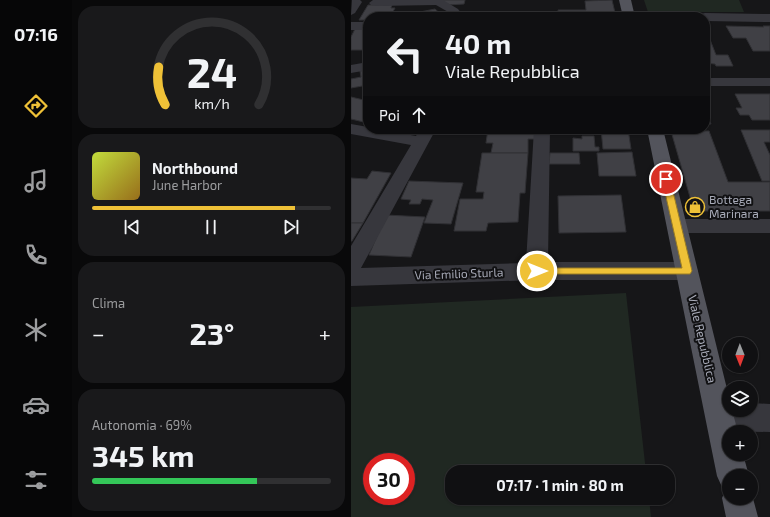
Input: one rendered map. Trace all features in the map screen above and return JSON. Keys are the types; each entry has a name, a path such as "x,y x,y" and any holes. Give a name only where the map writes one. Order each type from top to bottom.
{"main road":[{"path":"625,0 628,12"},
{"name":"Viale Repubblica","path":"656,134 731,469"},
{"path":"739,505 742,517"}],"street":[{"path":"375,3 436,1 454,12"},
{"path":"710,16 749,10 767,12"},
{"path":"351,26 363,26"},
{"path":"351,63 363,65"},
{"path":"710,82 770,82"},
{"path":"351,129 363,130"},
{"path":"351,265 424,136 403,134"},
{"path":"537,271 542,134"},
{"path":"677,226 770,226"},
{"name":"Via Emilio Sturla","path":"351,277 537,271 687,271"},
{"path":"720,417 770,418"}],"shaded area":[{"path":"644,0 739,0 744,12 648,12"},
{"path":"626,293 645,465 445,465 445,505 650,505 651,517 351,517 351,307"}],"building":[{"path":"441,0 465,0 464,4 447,5"},
{"path":"612,0 615,12 558,12 558,10 586,10 585,1"},
{"path":"368,5 392,5 391,8 395,8 393,12 364,12"},
{"path":"435,9 438,12 420,12"},
{"path":"363,13 363,20 359,20"},
{"path":"726,26 770,26 770,51 753,51 746,38 733,38"},
{"path":"363,28 363,50 351,50 351,37 355,29"},
{"path":"710,40 716,55 728,55 733,66 716,66 715,64 710,64"},
{"path":"360,71 363,71 363,86 351,88 351,79 361,77"},
{"path":"735,94 770,94 770,120 752,120 749,115 740,115 736,108 742,108"},
{"path":"351,97 363,100 363,122 351,119"},
{"path":"741,130 770,130 770,142 764,142 770,155 770,181 762,181"},
{"path":"487,134 536,134 536,139 528,139 528,153 491,153 493,143 486,143"},
{"path":"602,134 629,134 631,149 603,149"},
{"path":"672,134 710,134 728,182 770,182 770,211 694,211"},
{"path":"582,136 594,136 595,147 599,147 599,151 573,151 573,138 582,139"},
{"path":"632,152 636,176 599,176 597,153"},
{"path":"482,153 528,153 525,193 520,193 518,222 488,223 486,231 454,231 460,199 483,199 484,192 476,192"},
{"path":"550,153 579,153 580,164 549,164"},
{"path":"372,171 391,173 363,223 351,223 351,178 367,179"},
{"path":"409,181 463,183 451,224 424,223 433,200 422,199 420,204 409,204 411,200 401,199"},
{"path":"621,195 626,232 559,233 558,196"},
{"path":"386,215 425,217 411,257 369,255"},
{"path":"351,223 363,223 352,241 351,241"}],"place":[{"name":"Bottega Marinara","path":"695,207"}],"route":[{"path":"537,271 687,271 666,179"}]}
